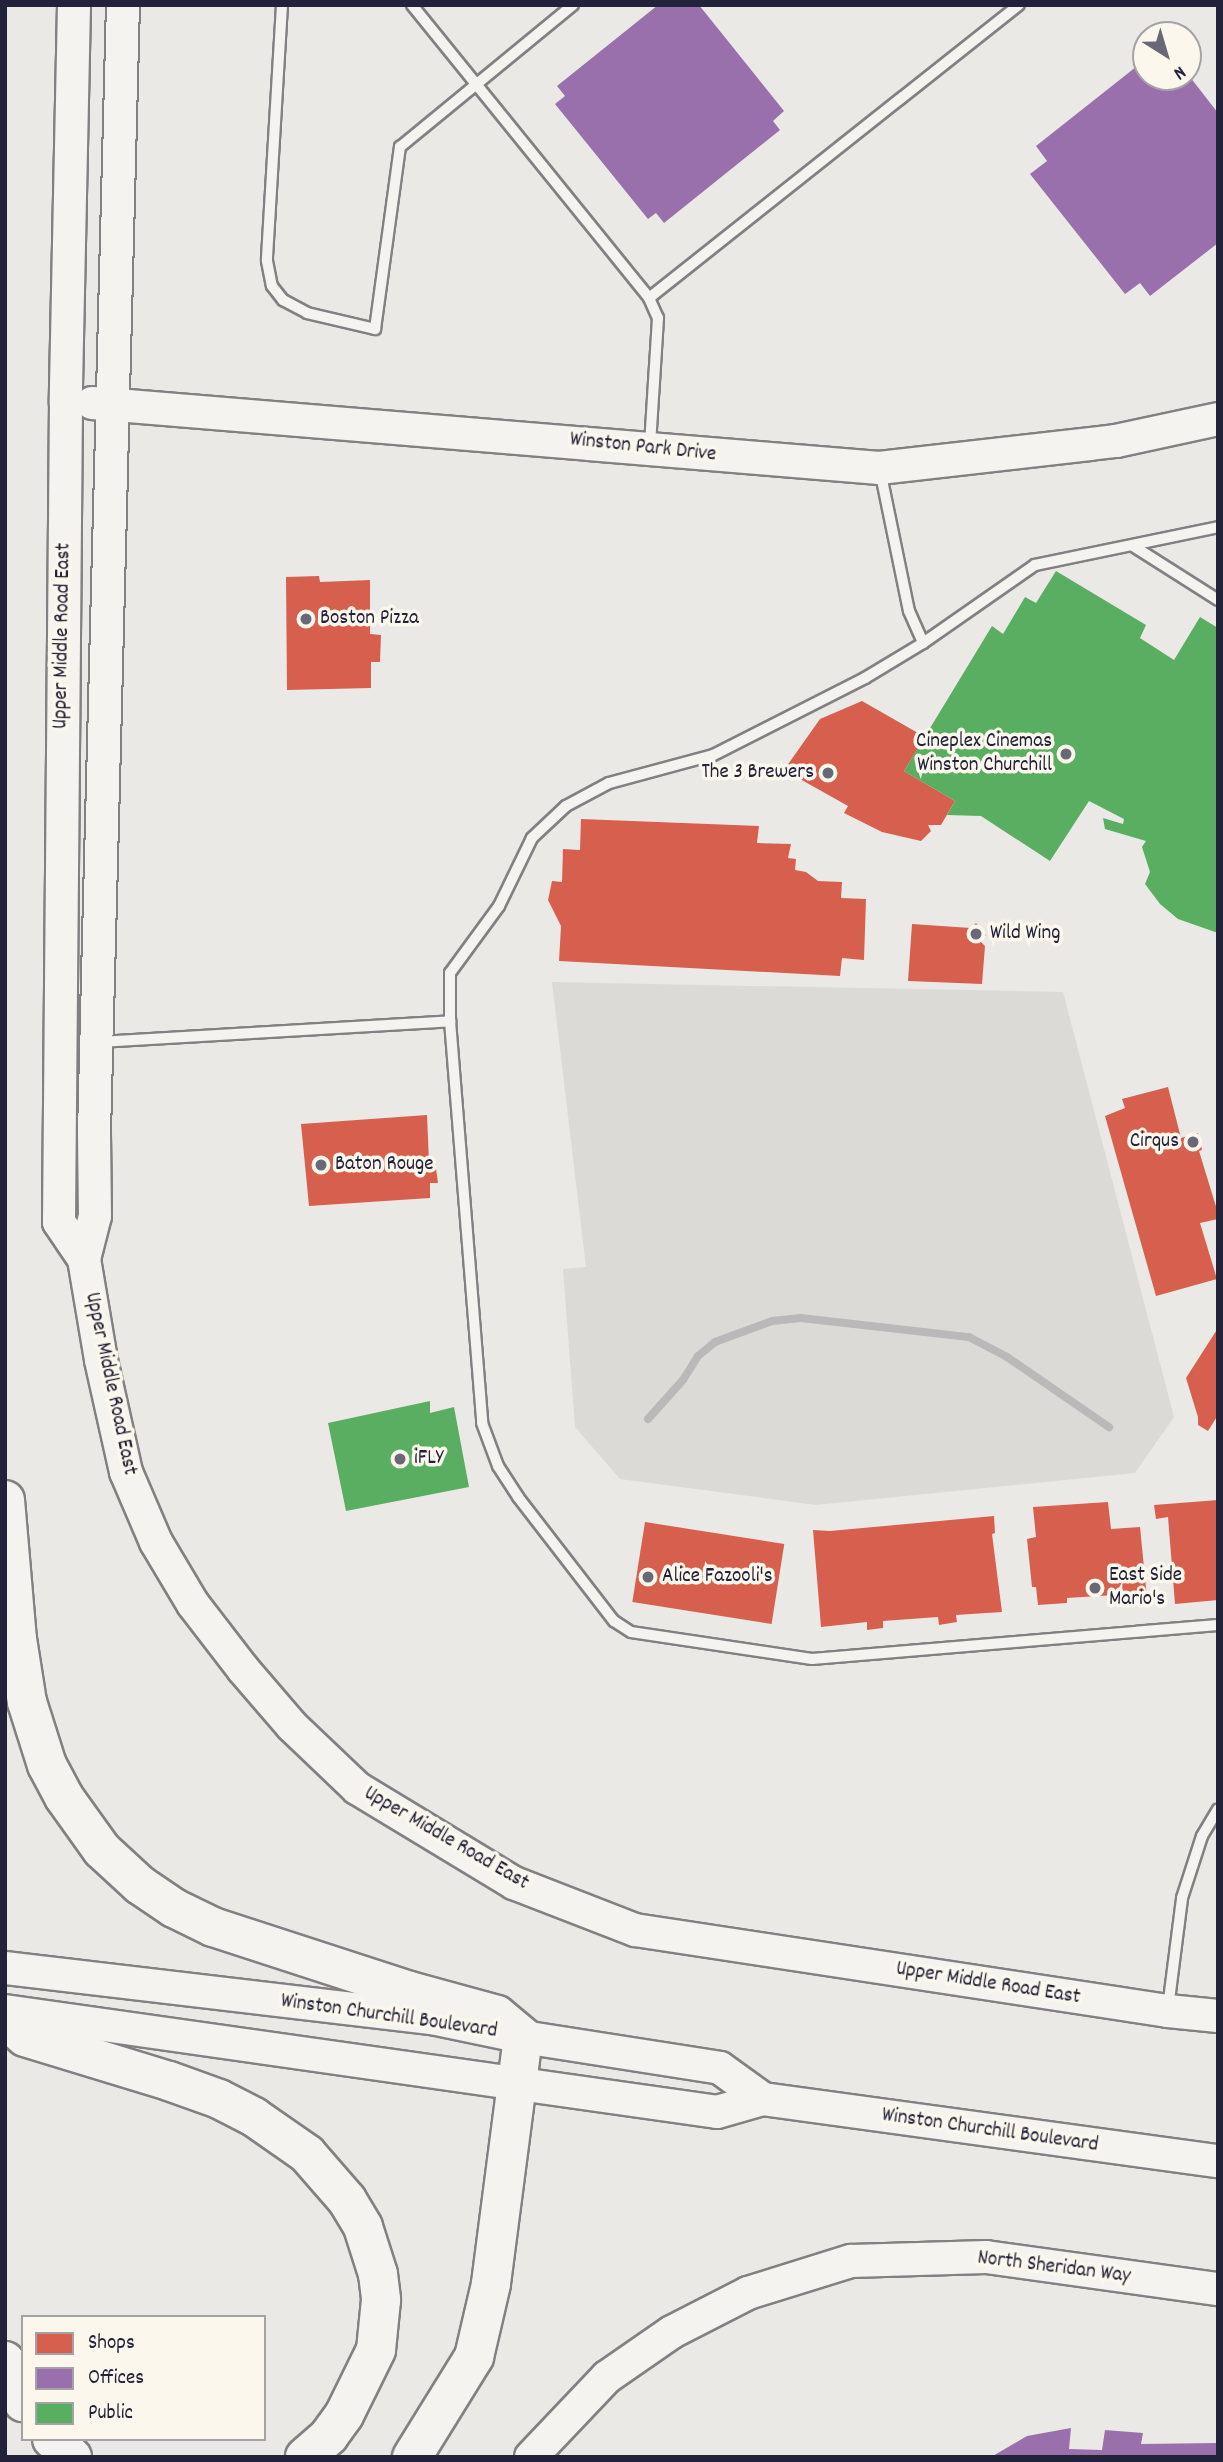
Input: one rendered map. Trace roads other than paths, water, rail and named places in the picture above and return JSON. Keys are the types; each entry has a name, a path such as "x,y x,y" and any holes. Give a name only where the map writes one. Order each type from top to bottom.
{"highway":[{"path":"5,1500 17,1639 35,1728 47,1765 64,1797 102,1850 140,1885 174,1909 213,1927 410,1991 497,2015 523,2037 491,2284 474,2357 412,2457"},
{"path":"5,2021 25,2038 50,2030 169,2081 219,2099 254,2117 307,2154 347,2200 363,2227 378,2274 381,2300 378,2336 367,2374 344,2415 329,2435 305,2457"},
{"path":"5,2361 21,2397"},
{"path":"54,2441 72,2457"}],"street":[{"name":"Upper Middle Road East","path":"75,5 66,402 59,1222 84,1259 102,1360 127,1472 156,1542 194,1604 243,1669 292,1726 357,1788 514,1883 635,1930 1168,2011 1218,2016"},
{"name":"Upper Middle Road East","path":"84,1259 95,1216 111,403 123,5"},
{"name":"Winston Park Drive","path":"66,402 111,403 879,468 1116,441 1218,419"},
{"name":"Winston Churchill Boulevard","path":"5,1968 432,2018 523,2037 720,2068 762,2099"},
{"name":"Winston Churchill Boulevard","path":"5,2011 50,2030 516,2084 717,2112 762,2099 1218,2161"},
{"name":"North Sheridan Way","path":"531,2457 607,2377 672,2332 748,2293 851,2261 986,2257 1218,2289"}],"lane":[{"path":"282,5 268,261 272,286 283,300 307,313 375,329 400,147 573,5"},
{"path":"412,5 649,299 658,318 650,448"},
{"path":"649,299 1019,5"},
{"path":"879,468 909,611 923,643"},
{"path":"1218,527 1035,565 923,643 865,678 713,755 609,783 566,806 532,838 499,906 450,973 450,1021 482,1423 498,1466 518,1497 614,1620 631,1632 653,1638 812,1659 1218,1625"},
{"path":"1133,546 1218,600"},
{"path":"97,1043 450,1021"},
{"path":"1168,2011 1182,1898 1202,1836 1218,1809"}],"waterway":[{"path":"648,1419 683,1380 698,1356 715,1342 772,1321 801,1318 969,1337 1007,1357 1109,1427"}],"place":[{"name":"Boston Pizza","path":"306,619"},
{"name":"Cineplex Cinemas Winston Churchill","path":"1066,754"},
{"name":"The 3 Brewers","path":"828,773"},
{"name":"Wild Wing","path":"976,934"},
{"name":"Cirqus","path":"1193,1142"},
{"name":"Baton Rouge","path":"321,1165"},
{"name":"iFLY","path":"400,1459"},
{"name":"Alice Fazooli's","path":"648,1577"},
{"name":"East Side Mario's","path":"1095,1588"}]}
